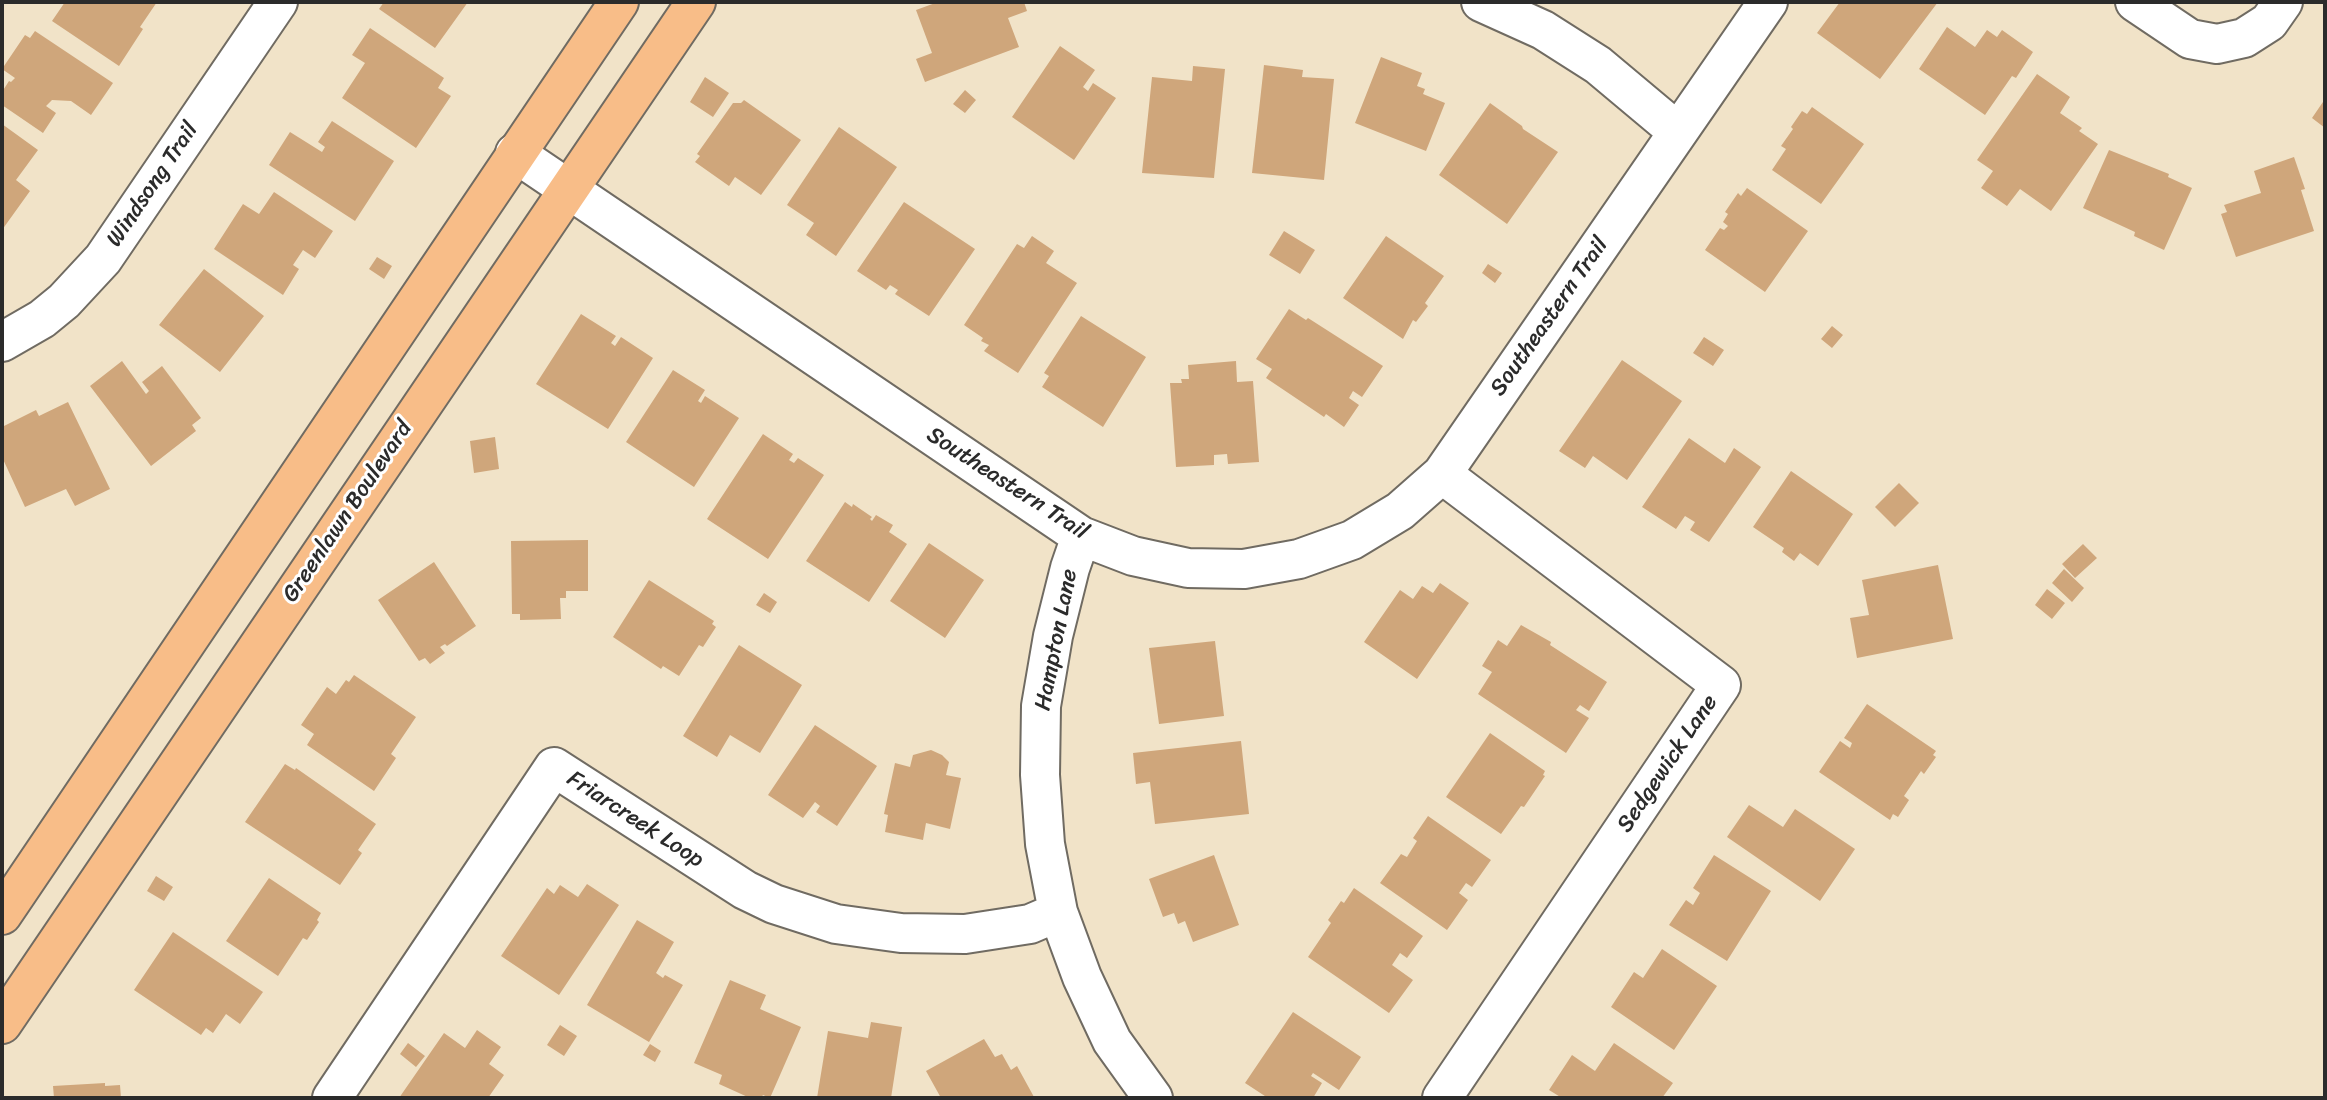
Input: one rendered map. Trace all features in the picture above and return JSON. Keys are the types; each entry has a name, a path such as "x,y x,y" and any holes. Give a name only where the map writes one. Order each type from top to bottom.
{"main road":[{"path":"2,915 619,2"},
{"name":"Greenlawn Boulevard","path":"2,1024 696,2"}],"street":[{"name":"Windsong Trail","path":"2,342 57,307 103,259 278,2"},
{"path":"1481,2 1544,30 1598,65 1678,131"},
{"name":"Southeastern Trail","path":"515,153 1081,536 1133,556 1188,568 1244,569 1299,559 1352,540 1400,511 1442,474 1768,2"},
{"path":"2135,2 2190,39 2217,44 2244,38 2269,22 2283,2"},
{"name":"Sedgewick Lane","path":"1442,474 1721,685 1442,1098"},
{"name":"Hampton Lane","path":"1081,536 1053,636 1041,706 1040,775 1044,830 1058,912 1082,977 1112,1041 1153,1098"},
{"name":"Friarcreek Loop","path":"332,1098 554,767 745,890 774,904 836,924 901,933 965,934 1030,924 1058,912"}],"building":[{"path":"65,2 157,2 119,66 52,21"},
{"path":"384,2 468,2 435,48 379,9"},
{"path":"938,2 1024,2 1027,11 1008,18 1019,47 925,82 916,59 932,53 916,10"},
{"path":"1840,2 1938,2 1880,79 1817,33"},
{"path":"1947,27 1975,47 1987,30 1997,37 2002,30 2033,52 2016,78 2012,76 1985,115 1919,69"},
{"path":"370,28 444,78 438,88 451,96 416,148 342,98 365,63 352,55"},
{"path":"35,31 113,83 91,115 71,101 52,100 46,106 56,113 43,133 2,105 2,92 9,81 15,78 2,69 25,35 30,38"},
{"path":"1060,46 1095,70 1083,87 1088,91 1093,83 1116,98 1074,160 1012,117"},
{"path":"1381,57 1422,73 1417,86 1425,89 1423,94 1445,103 1426,151 1355,123"},
{"path":"1264,65 1303,70 1302,77 1334,79 1324,180 1252,173"},
{"path":"1193,66 1225,69 1214,178 1142,173 1152,77 1192,81"},
{"path":"2037,74 2070,97 2060,113 2082,128 2079,131 2098,144 2051,211 2020,189 2007,206 1981,188 1993,171 1977,160"},
{"path":"705,77 729,93 713,117 690,102"},
{"path":"965,90 976,100 965,113 953,104"},
{"path":"2325,99 2325,128 2312,118"},
{"path":"744,100 801,140 761,195 735,177 729,186 695,162 700,156 697,154 733,103 741,103"},
{"path":"1490,103 1558,152 1507,224 1439,175"},
{"path":"1812,107 1864,144 1821,204 1772,170 1786,149 1781,146 1793,129 1791,127 1802,111 1807,114"},
{"path":"332,121 394,161 355,221 269,165 290,132 322,152 325,147 318,142"},
{"path":"2,124 38,150 16,180 30,191 2,230"},
{"path":"839,127 897,167 836,256 806,235 814,223 787,205"},
{"path":"2109,150 2169,174 2168,177 2192,188 2164,250 2134,236 2135,232 2083,208"},
{"path":"2294,157 2305,189 2301,190 2314,231 2236,257 2221,214 2227,212 2224,205 2261,193 2254,171"},
{"path":"1747,188 1808,231 1765,292 1705,250 1720,228 1724,230 1728,226 1723,222 1728,214 1725,212 1738,193 1741,196"},
{"path":"274,192 333,231 315,258 303,250 293,265 299,269 283,295 214,249 243,204 259,214"},
{"path":"904,202 975,249 929,316 895,294 898,290 890,285 886,290 857,271"},
{"path":"1284,231 1315,250 1300,274 1269,255"},
{"path":"1032,236 1054,251 1046,263 1077,283 1018,373 984,351 989,345 964,325 1017,244 1024,248"},
{"path":"1386,236 1444,276 1425,303 1428,306 1416,322 1413,320 1403,339 1343,298"},
{"path":"377,257 392,266 384,279 369,269"},
{"path":"1488,264 1502,273 1495,283 1482,273"},
{"path":"204,269 264,316 220,372 159,325"},
{"path":"1289,309 1306,320 1308,318 1383,366 1362,397 1353,391 1349,398 1359,405 1344,427 1326,414 1324,417 1266,378 1272,369 1256,359"},
{"path":"581,314 616,336 611,343 615,346 621,337 653,358 608,429 536,384"},
{"path":"1081,316 1146,357 1103,427 1042,387 1049,376 1044,373"},
{"path":"1832,326 1843,335 1832,348 1821,339"},
{"path":"1704,337 1724,350 1713,366 1693,353"},
{"path":"1622,360 1682,401 1627,480 1593,456 1585,468 1559,451"},
{"path":"122,361 146,394 149,391 142,382 162,366 201,418 192,425 196,431 151,466 90,386"},
{"path":"1236,361 1237,382 1253,381 1259,462 1228,464 1227,454 1214,455 1214,465 1176,467 1170,383 1182,383 1181,379 1189,379 1188,365"},
{"path":"673,370 705,390 698,401 701,403 705,396 739,418 694,487 626,442"},
{"path":"68,402 110,489 75,506 66,489 25,507 2,457 2,427 36,410 39,416"},
{"path":"763,434 793,454 789,460 794,463 798,458 824,475 768,559 707,519"},
{"path":"495,437 499,469 474,473 470,441"},
{"path":"1689,438 1725,463 1734,448 1761,467 1709,542 1690,530 1695,522 1685,516 1676,529 1642,507"},
{"path":"1791,471 1853,514 1818,566 1800,553 1794,561 1782,552 1784,548 1753,527"},
{"path":"1899,483 1919,503 1895,527 1875,507"},
{"path":"845,502 852,507 853,504 872,517 872,521 876,515 893,525 889,532 907,544 869,602 806,561"},
{"path":"588,540 588,591 566,591 566,598 560,598 561,619 520,620 520,614 512,614 511,541"},
{"path":"929,543 984,580 945,638 890,601"},
{"path":"2083,544 2097,558 2075,578 2062,564"},
{"path":"434,562 476,626 447,646 445,644 440,647 445,653 430,664 425,658 419,661 378,600"},
{"path":"1938,565 1953,639 1857,658 1850,618 1869,615 1862,580"},
{"path":"2064,569 2084,588 2072,602 2052,583"},
{"path":"649,580 714,621 712,624 716,627 703,647 699,645 679,676 663,666 661,669 613,637"},
{"path":"1440,583 1469,603 1417,679 1364,642 1400,590 1413,599 1422,586 1433,593"},
{"path":"2047,589 2065,603 2052,619 2035,605"},
{"path":"764,593 777,602 770,613 756,605"},
{"path":"1521,625 1551,642 1550,645 1607,682 1589,711 1580,705 1576,710 1589,718 1566,753 1478,694 1492,672 1482,666 1498,640 1507,646"},
{"path":"1215,641 1224,716 1159,724 1149,648"},
{"path":"739,645 802,685 760,753 730,735 717,757 683,736"},
{"path":"354,675 416,717 391,754 396,758 374,791 307,745 314,734 301,725 327,687 336,694 346,680 349,682"},
{"path":"1867,704 1936,751 1933,755 1936,757 1924,774 1921,771 1904,796 1909,800 1898,817 1893,814 1890,820 1819,772 1840,741 1850,748 1852,743 1844,738"},
{"path":"815,725 877,766 837,826 816,812 820,806 815,802 803,818 768,795"},
{"path":"1490,733 1545,771 1545,776 1524,807 1521,806 1501,834 1446,797"},
{"path":"1241,741 1249,814 1155,824 1150,782 1136,784 1133,753"},
{"path":"931,750 949,762 946,775 961,778 950,829 926,823 923,840 885,832 888,815 884,814 895,763 910,767 913,755"},
{"path":"285,764 295,770 296,768 376,824 358,850 362,853 340,885 245,822"},
{"path":"1749,805 1783,827 1795,809 1855,849 1820,901 1727,837"},
{"path":"1428,816 1491,860 1472,887 1466,883 1459,893 1468,900 1447,930 1380,883 1401,854 1407,857 1417,841 1413,838"},
{"path":"1214,855 1239,925 1193,942 1185,921 1178,924 1174,913 1163,917 1149,879"},
{"path":"1714,855 1771,891 1727,961 1669,925 1686,900 1693,905 1700,893 1693,888"},
{"path":"156,876 173,887 164,901 147,891"},
{"path":"269,878 321,913 317,920 319,922 307,940 303,938 278,976 226,941"},
{"path":"587,884 619,905 559,995 501,956 547,888 554,894 560,885 578,897"},
{"path":"1354,888 1423,936 1407,958 1400,953 1392,965 1413,980 1389,1013 1308,957 1331,923 1328,920"},
{"path":"637,920 674,942 656,973 683,985 649,1042 587,1005"},
{"path":"173,932 263,992 240,1024 226,1014 213,1033 206,1028 201,1035 134,990"},
{"path":"1662,949 1717,986 1674,1050 1611,1007 1634,972 1643,978"},
{"path":"730,980 766,995 760,1009 801,1027 770,1098 763,1095 761,1098 750,1098 719,1084 722,1075 694,1063"},
{"path":"1293,1012 1361,1057 1339,1090 1313,1073 1311,1076 1322,1083 1313,1098 1268,1098 1245,1083"},
{"path":"871,1022 902,1027 891,1098 817,1098 828,1031 868,1038"},
{"path":"560,1025 577,1036 564,1056 547,1045"},
{"path":"477,1030 501,1047 489,1064 504,1075 488,1098 399,1098 444,1033 465,1048"},
{"path":"984,1039 995,1057 1002,1054 1011,1070 1017,1066 1034,1097 941,1098 926,1071"},
{"path":"408,1043 425,1056 416,1067 400,1054"},
{"path":"1614,1043 1673,1083 1662,1098 1562,1098 1549,1090 1572,1055 1595,1071"},
{"path":"650,1044 661,1051 655,1062 643,1055"},
{"path":"105,1083 105,1086 120,1085 121,1098 54,1098 53,1086"}]}
